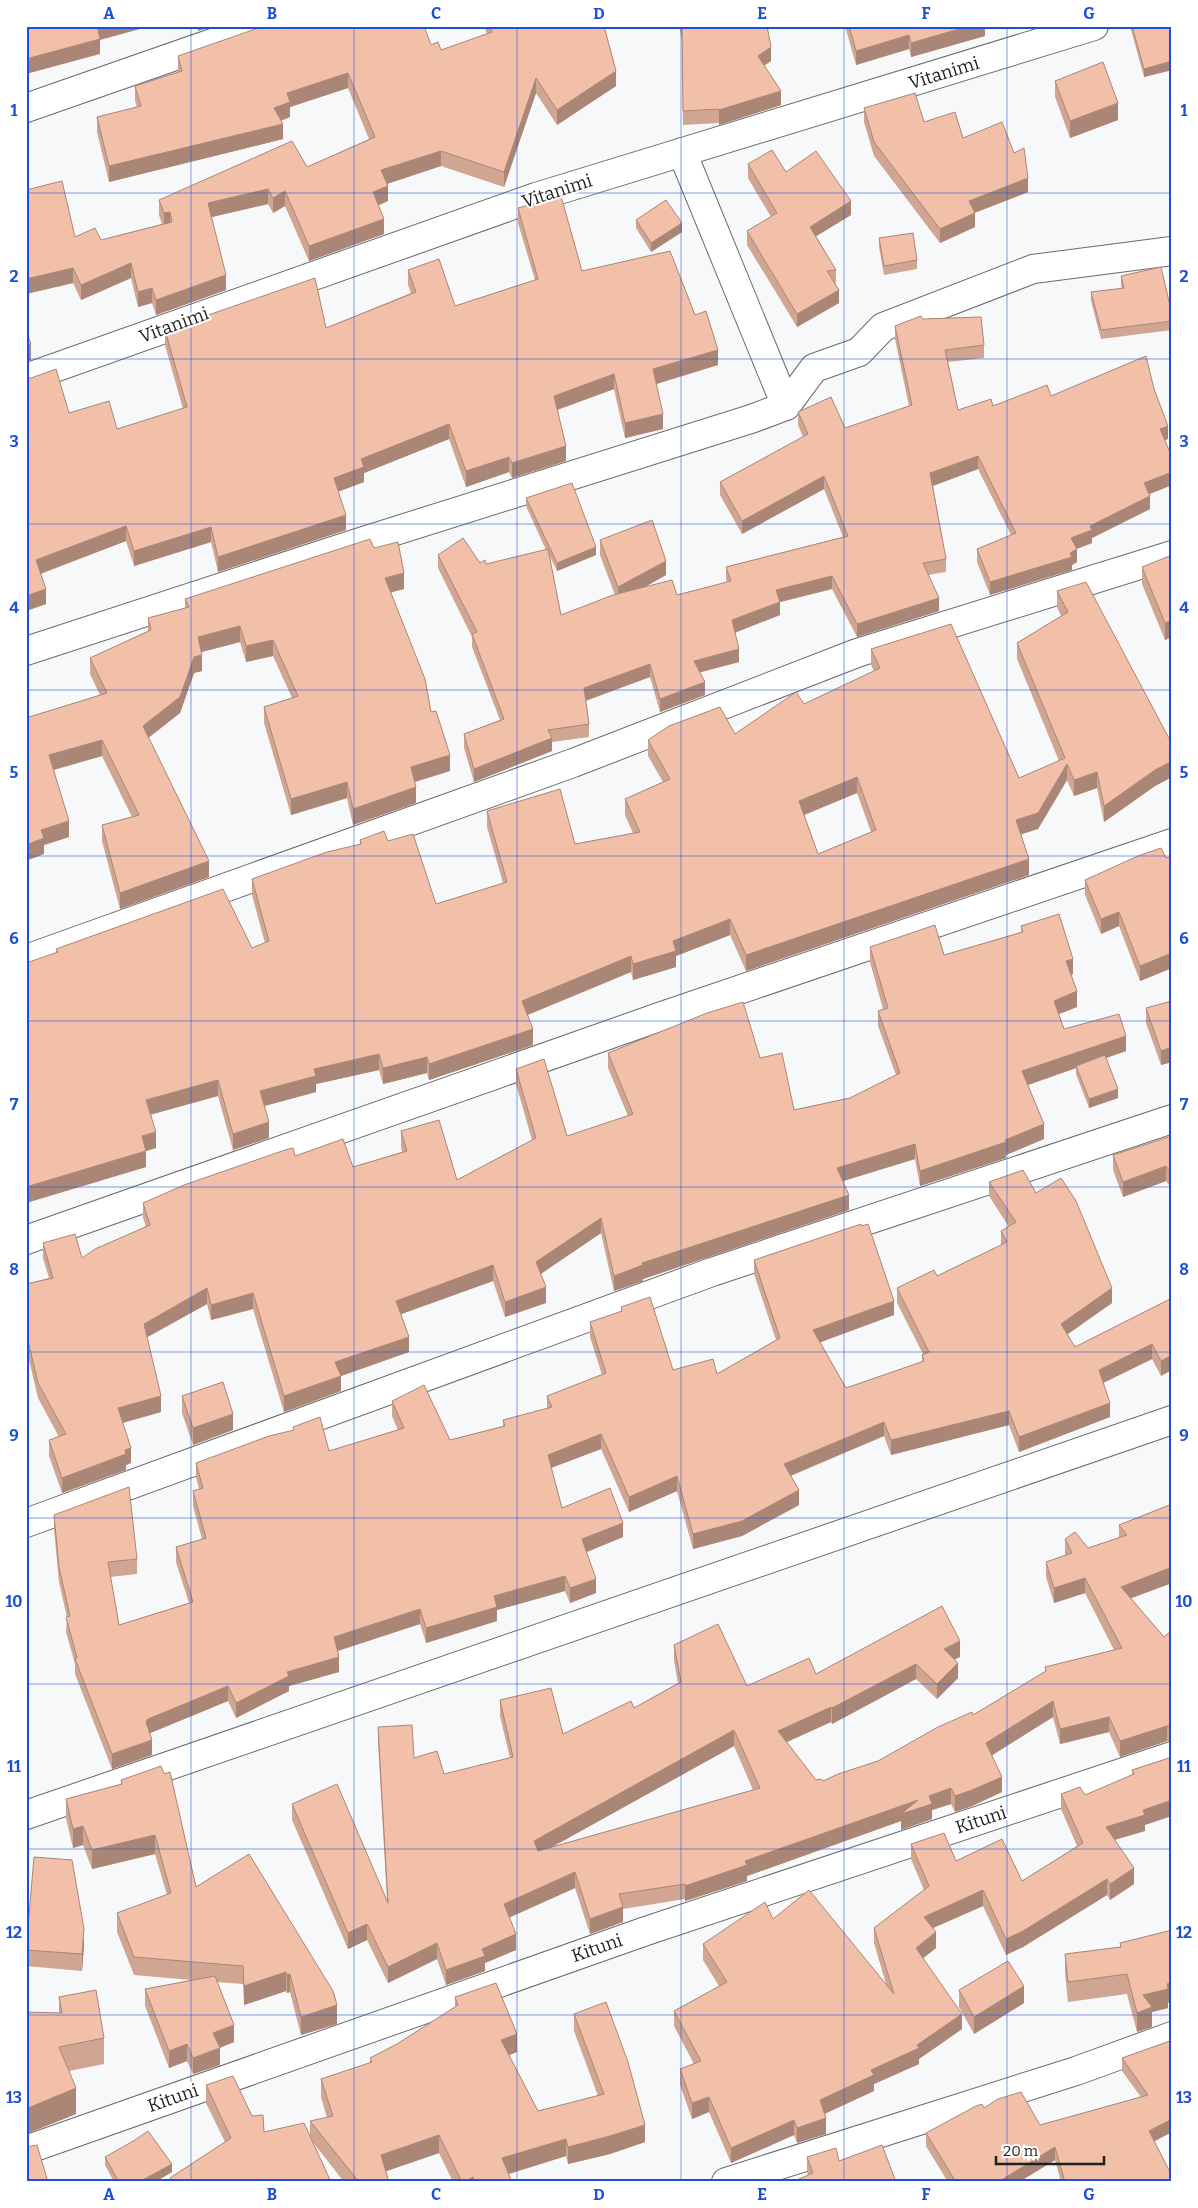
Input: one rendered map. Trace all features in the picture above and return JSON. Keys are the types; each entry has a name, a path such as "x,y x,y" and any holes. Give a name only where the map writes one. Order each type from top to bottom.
{"street":[{"path":"26,108 261,26"},
{"name":"Vitanimi","path":"26,378 536,197 1094,26"},
{"path":"682,152 786,406"},
{"path":"26,651 354,544 751,420 786,406 814,368 859,352 883,327 1033,269 1172,251"},
{"path":"26,959 573,763 856,653 1172,555"},
{"path":"26,1240 672,1013 1172,843"},
{"path":"26,1523 712,1272 1172,1119"},
{"path":"26,1814 1172,1420"},
{"name":"Kituni","path":"26,2150 646,1931 1172,1756"},
{"path":"726,2182 1076,2070 1172,2036"}],"building":[{"path":"26,26 97,26 100,39 26,59"},
{"path":"264,26 424,26 431,45 438,42 441,50 492,32 490,26 604,26 616,71 557,110 536,78 504,172 441,151 381,170 388,186 373,192 384,219 309,246 285,191 273,198 268,189 208,203 226,275 156,300 152,288 138,292 131,263 81,285 73,268 26,279 26,190 62,181 75,237 95,228 101,240 172,222 170,212 164,213 159,200 292,141 307,167 375,137 348,73 287,93 290,102 274,108 283,124 109,166 97,117 141,106 135,86 182,71 178,56"},
{"path":"682,26 767,26 771,47 758,56 781,91 719,110 683,111"},
{"path":"849,26 969,26 911,43 909,35 856,51"},
{"path":"1132,26 1171,26 1172,61 1144,69"},
{"path":"1103,62 1118,103 1070,121 1055,81"},
{"path":"915,93 924,122 955,112 963,138 1002,122 1014,153 1024,148 1028,178 969,201 975,213 940,229 874,142 864,108"},
{"path":"772,150 786,172 816,151 851,201 810,227 836,270 827,271 839,290 797,314 747,231 777,213 748,164"},
{"path":"561,196 582,271 670,251 695,315 706,311 718,350 653,369 663,414 625,423 614,374 554,396 566,446 512,463 509,457 466,471 449,424 361,459 364,467 334,478 346,515 218,557 211,527 134,551 126,526 36,560 46,589 26,596 26,378 56,369 69,413 109,401 117,429 187,407 165,330 315,278 326,328 416,292 408,270 439,259 455,306 538,279 518,208"},
{"path":"666,200 682,223 651,243 636,220"},
{"path":"913,233 917,260 884,266 879,238"},
{"path":"1161,267 1172,321 1101,330 1091,292 1124,288 1121,276"},
{"path":"921,316 923,319 981,317 984,345 945,350 958,410 991,399 993,406 1047,385 1051,396 1146,356 1154,389 1168,426 1160,429 1172,457 1172,472 1144,483 1150,496 1090,526 1092,530 1071,538 1077,549 1070,553 1072,557 990,582 977,549 1016,533 978,456 930,473 946,559 923,563 939,598 857,624 832,576 776,590 780,602 732,620 739,649 694,661 705,682 660,699 650,664 584,688 589,724 548,730 552,738 474,769 464,734 504,719 472,634 477,632 438,555 463,538 480,563 485,560 486,564 548,549 561,615 613,595 672,580 677,595 731,581 726,567 848,536 824,476 742,521 720,482 808,434 798,412 831,397 845,428 912,405 895,326"},
{"path":"26,331 31,344 26,347"},
{"path":"572,483 596,547 557,563 526,498"},
{"path":"652,520 666,561 618,587 600,540"},
{"path":"370,539 374,548 398,542 404,573 385,578 425,679 431,712 436,711 450,755 411,767 416,787 353,809 347,782 291,799 264,707 298,696 273,640 246,646 240,626 198,637 202,655 194,657 180,697 143,726 209,861 120,893 102,825 139,815 102,740 49,755 69,821 41,830 44,838 26,845 26,718 107,693 90,658 151,630 148,618 189,607 185,599"},
{"path":"1172,555 1172,620 1165,623 1142,567"},
{"path":"1086,582 1172,744 1172,761 1155,770 1104,806 1097,772 1074,780 1067,764 1038,813 1016,820 1029,859 746,955 730,919 673,941 676,951 633,964 631,956 522,1001 533,1029 429,1064 427,1057 383,1068 379,1054 314,1069 316,1076 260,1091 269,1122 233,1134 218,1080 146,1100 156,1132 142,1136 146,1151 26,1187 26,963 58,952 56,949 223,889 252,948 269,941 252,879 327,852 361,844 360,840 384,831 388,841 413,834 436,904 507,882 487,811 560,789 575,844 640,832 625,799 670,779 648,740 669,726 720,707 735,734 796,692 804,704 880,668 871,649 951,624 1019,778 1065,758 1017,643 1068,612 1057,591","holes":["857,777 876,830 818,854 799,801"]},
{"path":"1161,848 1166,858 1172,856 1172,953 1140,966 1119,912 1101,919 1085,880 1138,856"},
{"path":"1059,914 1073,959 1066,961 1077,991 1054,1001 1064,1029 1119,1014 1126,1036 1022,1071 1044,1124 1005,1140 1006,1142 920,1171 915,1144 837,1168 849,1195 642,1263 643,1265 614,1276 601,1218 536,1262 546,1287 505,1302 493,1265 396,1301 409,1337 335,1362 341,1376 284,1396 253,1293 211,1305 207,1288 144,1324 161,1396 118,1408 131,1448 125,1450 126,1454 62,1478 49,1440 66,1434 38,1383 26,1332 26,1284 53,1278 43,1243 75,1234 82,1258 95,1249 150,1225 143,1203 184,1185 285,1150 293,1148 295,1156 343,1139 353,1167 407,1151 401,1131 439,1120 457,1180 536,1138 516,1069 544,1059 567,1136 633,1114 608,1053 707,1013 743,1002 760,1058 782,1053 794,1110 850,1098 900,1073 878,1011 888,1008 870,947 935,925 944,955 1023,932 1021,926"},
{"path":"1172,1001 1172,1047 1161,1051 1146,1008"},
{"path":"1105,1055 1118,1089 1089,1099 1076,1066"},
{"path":"1172,1136 1172,1175 1166,1166 1123,1182 1113,1155"},
{"path":"1023,1170 1036,1193 1061,1178 1076,1201 1112,1288 1061,1324 1075,1347 1172,1298 1172,1355 1161,1361 1152,1344 1099,1370 1110,1403 1019,1437 1009,1411 891,1440 884,1422 784,1464 799,1490 742,1521 693,1534 677,1476 629,1497 601,1434 548,1455 562,1508 610,1488 623,1523 582,1539 596,1579 570,1588 565,1576 494,1596 497,1607 426,1628 420,1609 334,1637 339,1657 287,1672 289,1676 236,1703 228,1686 148,1719 146,1722 152,1740 112,1754 75,1659 77,1658 66,1617 70,1616 59,1567 54,1515 129,1487 137,1559 108,1562 119,1625 193,1602 176,1547 206,1538 193,1491 203,1488 196,1463 269,1436 294,1430 293,1427 320,1417 329,1451 404,1428 392,1401 424,1385 450,1440 505,1426 503,1420 552,1407 547,1396 606,1373 590,1322 622,1311 621,1307 650,1297 673,1370 713,1359 717,1374 780,1338 754,1260 861,1224 862,1226 868,1224 894,1301 813,1330 846,1388 924,1361 922,1355 929,1352 897,1288 934,1270 937,1276 1007,1242 1001,1231 1016,1222 989,1182"},
{"path":"223,1382 233,1414 193,1428 182,1396"},
{"path":"1172,1504 1172,1567 1121,1587 1164,1637 1172,1630 1172,1725 1120,1741 1109,1717 1060,1729 1053,1701 986,1743 1002,1777 955,1796 951,1788 929,1796 932,1804 901,1814 918,1800 745,1861 747,1865 685,1886 685,1884 619,1894 623,1907 590,1919 575,1872 504,1904 516,1934 482,1949 485,1956 446,1970 437,1943 388,1967 367,1924 348,1933 292,1804 337,1784 388,1903 378,1727 412,1725 414,1758 437,1751 444,1774 513,1757 500,1700 551,1688 563,1734 631,1701 634,1708 681,1682 674,1645 718,1624 747,1686 809,1658 816,1674 942,1606 960,1641 944,1649 958,1663 937,1684 916,1664 832,1708 778,1731 816,1780 821,1779 823,1781 878,1761 938,1727 972,1712 973,1715 1046,1671 1045,1667 1122,1648 1085,1578 1054,1588 1046,1562 1072,1553 1065,1539 1075,1532 1088,1548 1127,1535 1119,1525","holes":["734,1730 760,1788 538,1851 534,1841"]},
{"path":"1172,1757 1172,1800 1143,1810 1145,1815 1106,1827 1134,1868 1110,1884 1107,1879 1023,1931 1006,1939 983,1890 924,1917 936,1932 916,1948 962,2014 917,2045 919,2048 871,2070 874,2075 820,2100 826,2118 797,2128 794,2120 731,2148 709,2097 692,2103 680,2069 701,2061 674,2011 727,1982 703,1944 765,1902 773,1919 809,1890 894,1994 874,1928 929,1886 911,1844 944,1833 956,1861 1002,1839 1022,1881 1083,1843 1061,1794 1080,1787 1085,1795 1134,1774 1132,1770"},
{"path":"161,1766 164,1774 170,1772 196,1887 249,1854 333,1991 337,2005 301,2017 290,1974 287,1975 286,1972 244,1986 243,1966 134,1957 117,1913 171,1893 155,1835 92,1850 83,1826 73,1829 66,1799 122,1784 121,1780"},
{"path":"34,1857 72,1860 84,1929 82,1954 26,1950"},
{"path":"1172,1930 1172,1982 1167,1984 1168,1989 1143,1995 1152,2007 1137,2013 1127,1974 1068,1982 1065,1954 1121,1947 1120,1943"},
{"path":"1008,1961 1024,1986 974,2017 959,1990"},
{"path":"215,1976 234,2025 213,2033 220,2048 193,2058 187,2044 169,2051 145,1989"},
{"path":"496,1983 517,2034 501,2040 538,2111 604,2094 574,2014 606,2002 628,2062 645,2125 568,2147 566,2139 502,2158 512,2182 476,2182 473,2177 462,2182 439,2135 381,2155 389,2182 359,2182 310,2121 333,2116 321,2079 372,2062 370,2058 397,2044 458,2005 455,1997"},
{"path":"96,1990 104,2038 59,2047 76,2088 26,2109 26,2012 62,2013 59,1997"},
{"path":"1170,2041 1172,2043 1172,2119 1149,2131 1172,2176 1172,2182 1065,2182 1055,2147 998,2182 956,2182 926,2133 976,2106 982,2104 984,2108 998,2099 1021,2092 1040,2125 1148,2095 1122,2058"},
{"path":"233,2076 252,2116 263,2115 264,2132 304,2123 331,2182 172,2182 170,2178 231,2138 206,2085"},
{"path":"148,2131 172,2164 139,2182 119,2182 105,2157"},
{"path":"37,2145 48,2182 26,2182 26,2147"},
{"path":"882,2145 896,2182 792,2182 813,2173 807,2157 836,2148 839,2161"}]}
